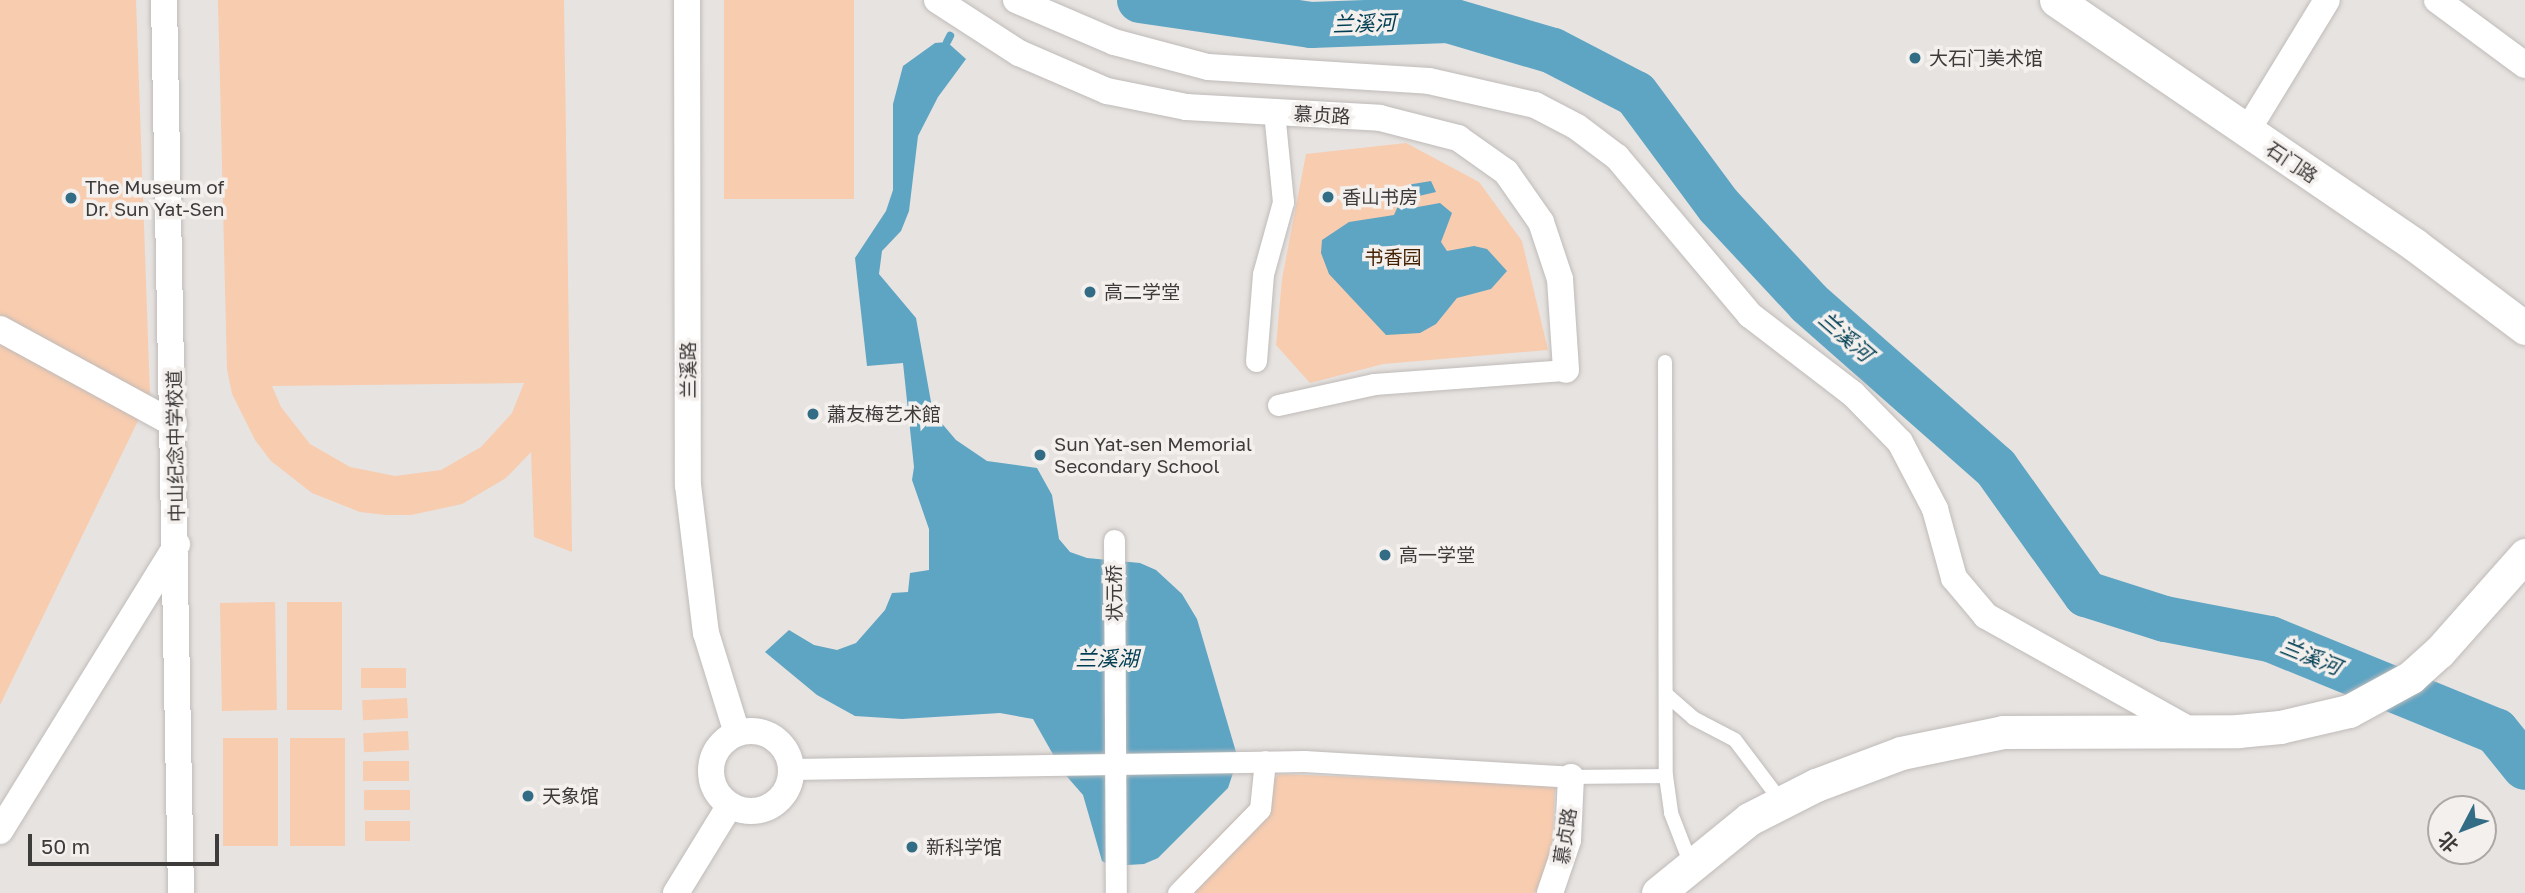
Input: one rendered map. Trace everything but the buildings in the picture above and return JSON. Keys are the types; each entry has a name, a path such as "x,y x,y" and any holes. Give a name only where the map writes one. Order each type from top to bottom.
{"street":[{"name":"中山纪念中学校道","path":"164,0 177,544 181,893"},
{"name":"兰溪路","path":"687,0 688,485 706,632 737,733"},
{"name":"慕贞路","path":"937,0 1019,53 1107,91 1186,107 1380,118 1433,128 1458,138 1506,172 1536,213 1553,250 1564,309 1566,370"},
{"path":"1016,0 1114,42 1208,67 1429,81 1535,105 1577,127 1617,157 1750,315 1853,394 1900,442 1935,509 1954,578 1986,616 2194,732"},
{"name":"石门路","path":"2056,0 2415,245 2525,328"},
{"path":"2248,131 2327,0"},
{"path":"2437,0 2525,65"},
{"path":"1256,361 1263,274 1283,202 1274,112"},
{"path":"0,329 174,424"},
{"path":"1278,405 1374,384 1566,370"},
{"path":"0,831 177,544"},
{"name":"状元桥","path":"1114,544 1116,883"},
{"path":"1658,893 1690,862 1781,801 1858,767 1954,740 2058,729 2194,732 2280,727 2348,710 2411,677 2439,652 2525,555"},
{"path":"762,732 773,737 789,757 792,769 785,793 766,809 742,811 730,805 714,786 712,761 726,740 737,733 762,732"},
{"path":"792,769 1265,761 1571,777"},
{"path":"1178,893 1260,809 1265,761"},
{"name":"慕贞路","path":"1550,893 1568,840 1571,777"},
{"path":"676,893 730,805"}],"lane":[{"path":"1665,362 1666,776 1671,813 1690,862"},
{"path":"1667,695 1693,718 1735,740 1781,801"},
{"path":"1571,777 1666,776"}],"green space":[{"name":"The Museum of Dr. Sun Yat-Sen","path":"0,0 136,0 150,396 0,705"},
{"path":"218,0 564,0 572,552 534,537 531,452 506,478 462,504 411,515 360,512 312,493 271,461 255,440 232,394 227,369","holes":["524,383 512,413 481,447 441,470 395,476 350,467 310,444 281,407 272,386"]},
{"path":"724,0 854,0 854,199 724,199"},
{"name":"书香园","path":"1406,143 1479,182 1522,241 1548,350 1383,364 1310,383 1276,345 1282,279 1306,154"},
{"path":"275,602 277,710 222,711 220,603"},
{"path":"287,602 342,602 342,710 287,710"},
{"path":"361,668 406,668 406,688 361,688"},
{"path":"407,698 408,718 363,720 362,700"},
{"path":"408,731 409,750 364,752 363,733"},
{"path":"223,738 278,738 278,846 223,846"},
{"path":"290,738 345,738 345,846 290,846"},
{"path":"363,761 409,761 409,781 363,781"},
{"path":"1279,774 1555,785 1551,874 1534,893 1185,893 1181,874"},
{"path":"364,790 410,790 410,810 364,810"},
{"path":"365,821 410,821 410,841 365,841"}],"water":[{"name":"兰溪湖","path":"947,42 966,59 938,97 918,136 909,211 901,231 882,251 879,274 916,318 933,413 956,440 987,461 1037,468 1052,495 1059,539 1070,552 1087,558 1140,563 1156,570 1182,594 1197,619 1236,752 1234,770 1228,788 1158,858 1144,864 1111,866 1102,861 1083,795 1063,772 1033,719 1000,713 902,719 855,716 817,695 765,652 789,630 814,645 837,650 856,643 885,610 892,593 908,592 910,573 929,570 929,529 912,480 914,467 903,363 867,366 855,258 886,211 893,190 893,104 903,66 935,43"},
{"path":"1431,181 1436,192 1410,198 1412,208 1440,203 1452,213 1441,242 1447,251 1474,246 1487,249 1507,271 1491,289 1457,298 1436,324 1420,333 1386,335 1329,274 1321,253 1322,240 1349,222 1394,215 1407,185"}],"waterway":[{"name":"兰溪河","path":"1140,0 1311,25 1448,20 1553,51 1636,94 1719,206 1809,303 1996,468 2086,594 2165,619 2270,639 2496,731 2525,767"},
{"path":"947,42 950,36"}],"place":[{"name":"大石门美术馆","path":"1915,58"},
{"name":"香山书房","path":"1328,197"},
{"name":"The Museum of Dr. Sun Yat-Sen","path":"71,198"},
{"name":"高二学堂","path":"1090,292"},
{"name":"蕭友梅艺术館","path":"813,414"},
{"name":"Sun Yat-sen Memorial Secondary School","path":"1040,455"},
{"name":"高一学堂","path":"1385,555"},
{"name":"天象馆","path":"528,796"},
{"name":"新科学馆","path":"912,847"}]}
